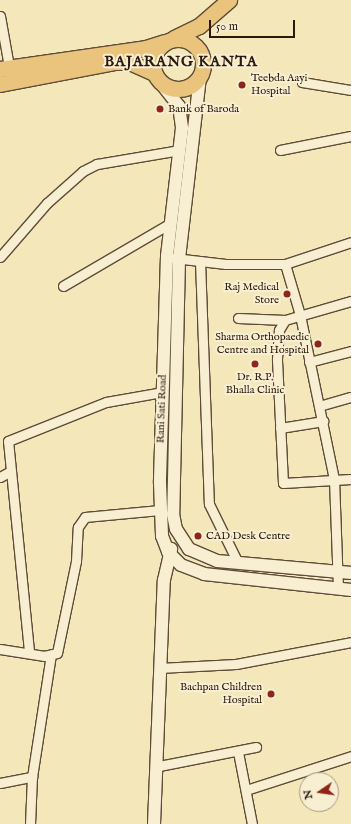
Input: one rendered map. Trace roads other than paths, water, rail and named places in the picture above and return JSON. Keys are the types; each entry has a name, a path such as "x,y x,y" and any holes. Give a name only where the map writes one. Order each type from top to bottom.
{"main road":[{"path":"5,75 114,62 129,62 157,78 181,89 200,77 205,30 214,15 229,0"},
{"path":"5,75 146,48 169,40 214,15"},
{"path":"169,40 190,42 202,55"},
{"path":"157,78 152,62 169,40"}],"street":[{"path":"0,16 5,75"},
{"path":"200,77 179,259 173,514 180,540 199,556 238,564 351,573"},
{"name":"Rani Sati Road","path":"157,78 179,106 180,150 167,256 160,510 162,536 168,552 181,565 204,574 351,590"},
{"path":"302,82 351,90"},
{"path":"280,150 351,136"},
{"path":"0,257 47,203 83,171 97,164 180,150"},
{"path":"63,286 171,223"},
{"path":"167,256 200,261 285,264 351,242"},
{"path":"200,261 209,504 238,564"},
{"path":"285,264 300,315 308,362 320,406 334,479 338,589"},
{"path":"238,318 284,320 351,301"},
{"path":"284,320 279,330 277,353 283,482 351,479"},
{"path":"308,362 351,351"},
{"path":"29,651 21,540 9,472 7,446 13,436 106,402 163,392"},
{"path":"320,406 351,397"},
{"path":"280,428 323,421"},
{"path":"0,477 9,472"},
{"path":"0,649 29,651 37,655 57,653 76,561 78,526 85,517 160,510"},
{"path":"154,824 159,766 160,668 168,552 180,540"},
{"path":"160,668 236,664 351,642"},
{"path":"30,824 32,777 51,654"},
{"path":"159,766 238,752 256,747"},
{"path":"238,752 252,824"},
{"path":"246,790 351,756"},
{"path":"0,783 32,777"}],"place":[{"name":"Teebda Aayi Hospital","path":"242,85"},
{"name":"Bank of Baroda","path":"160,109"},
{"name":"Raj Medical Store","path":"287,294"},
{"name":"Sharma Orthopaedic Centre and Hospital","path":"318,344"},
{"name":"Dr. R.P. Bhalla Clinic","path":"255,364"},
{"name":"CAD Desk Centre","path":"198,536"},
{"name":"Bachpan Children Hospital","path":"271,694"}],"district":[{"name":"BAJARANG KANTA","path":"181,62"}]}
